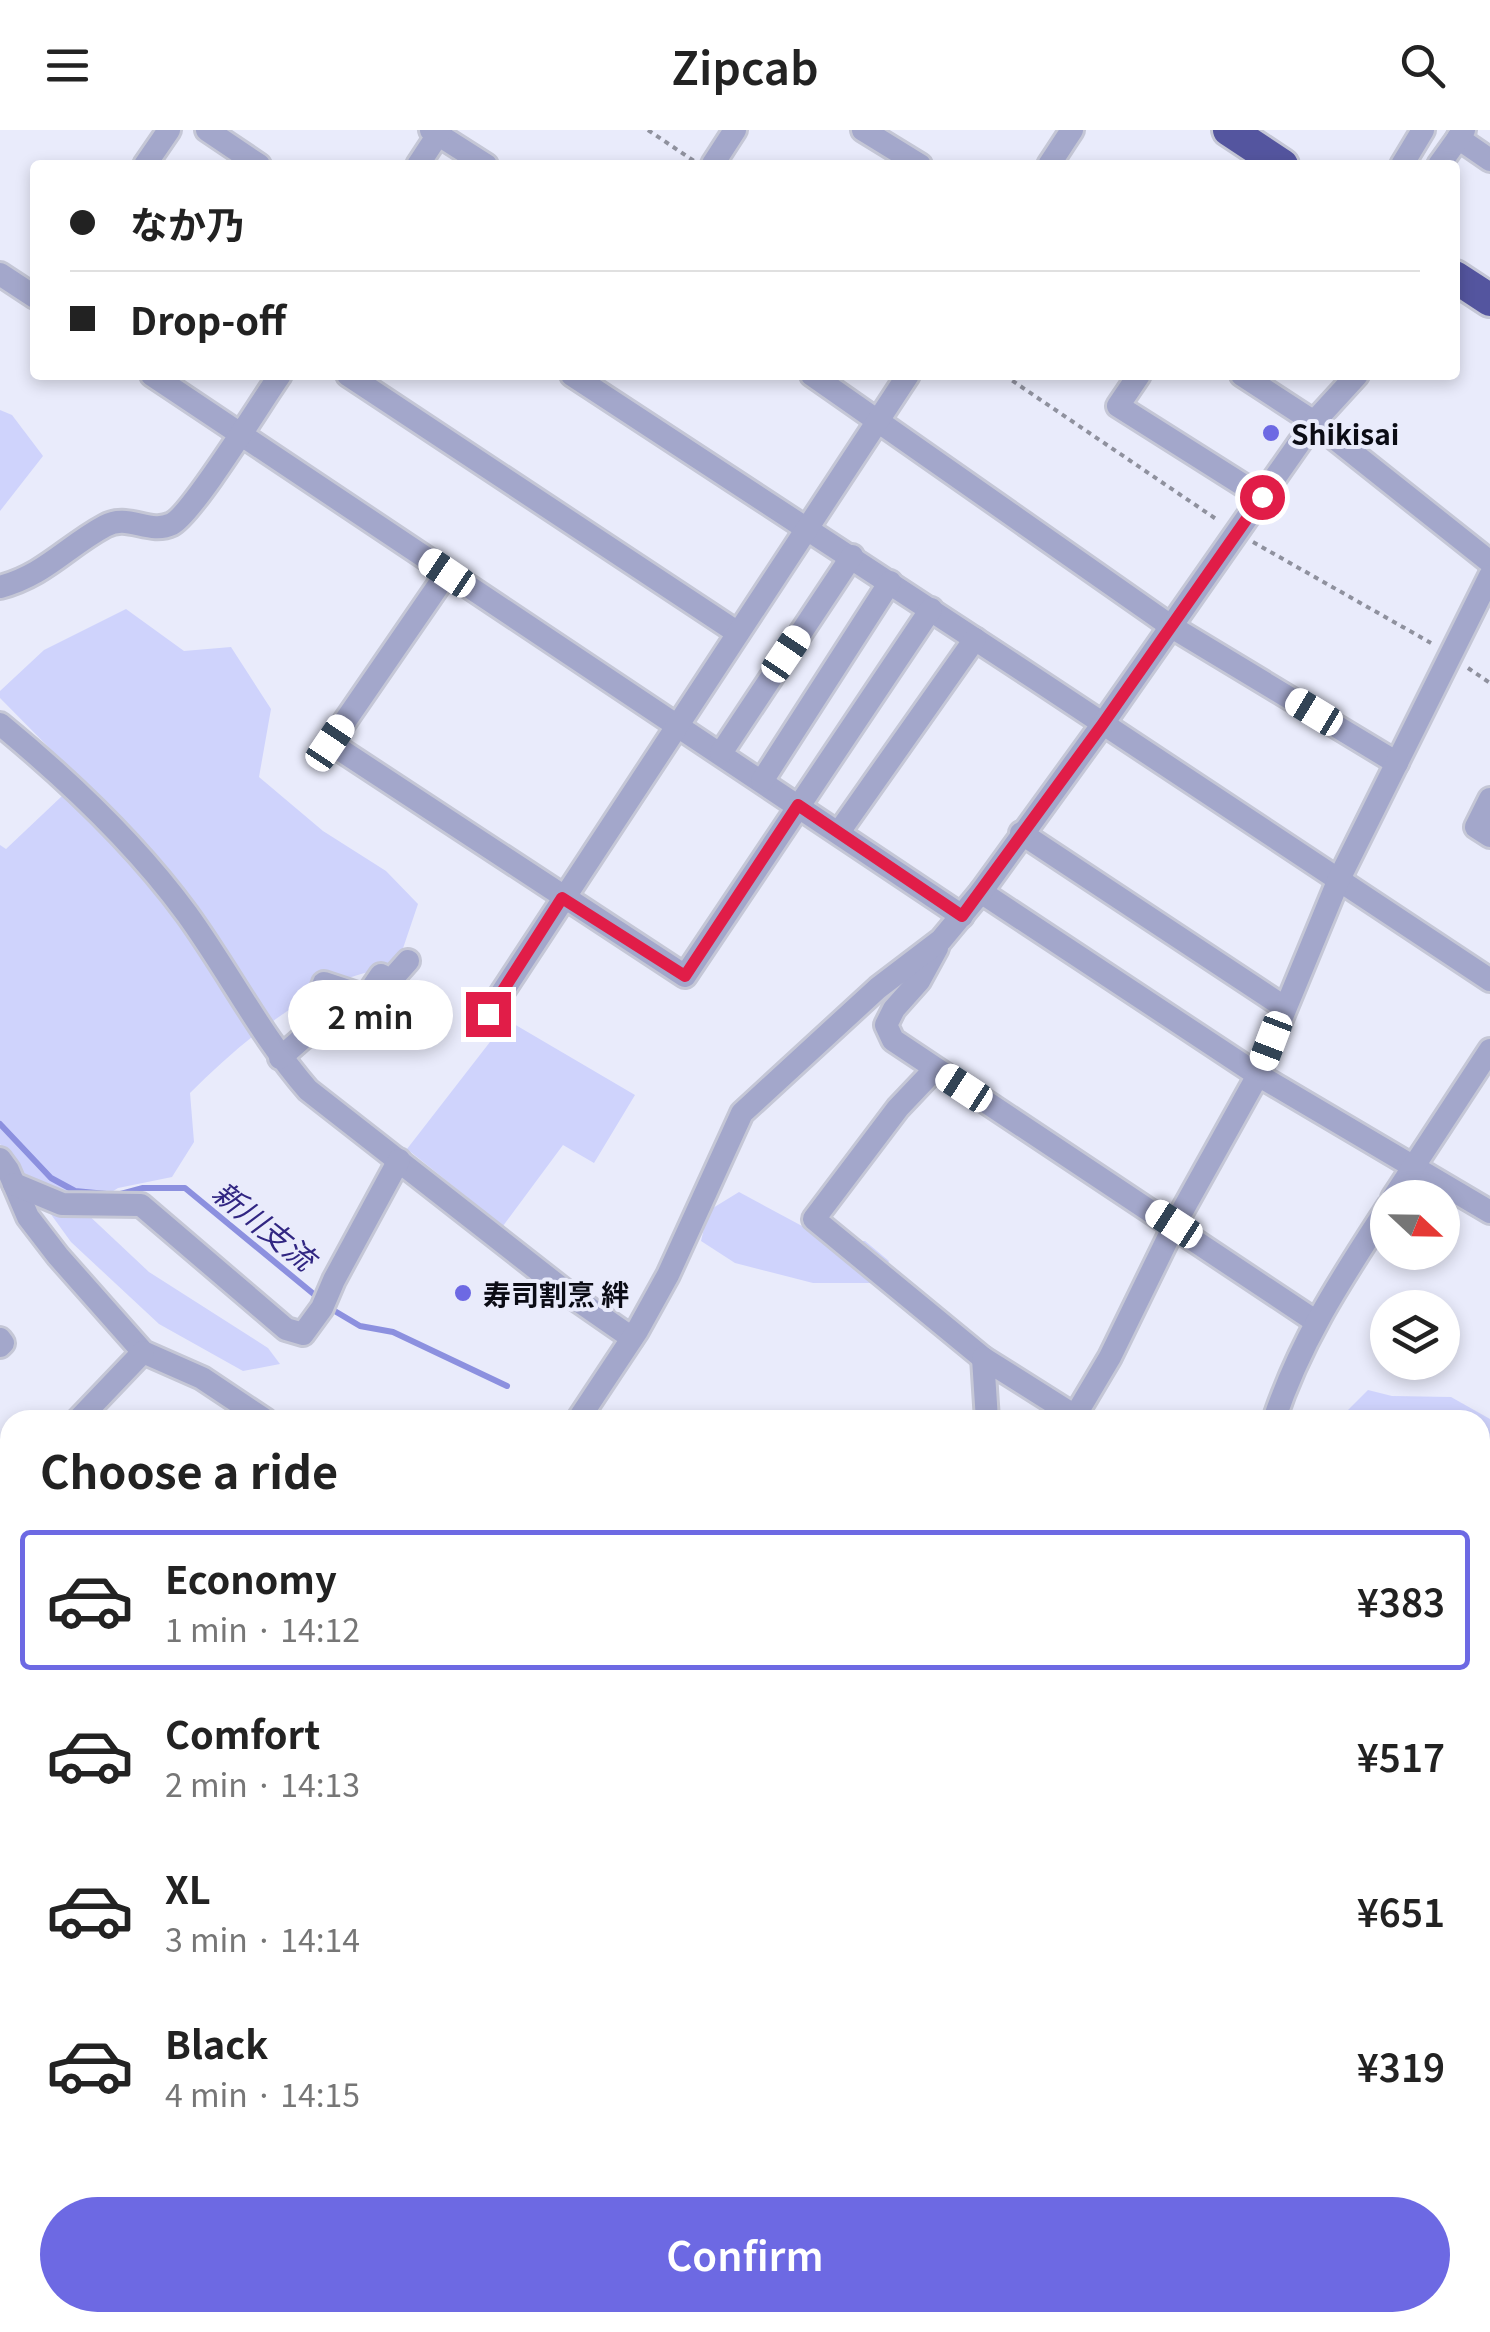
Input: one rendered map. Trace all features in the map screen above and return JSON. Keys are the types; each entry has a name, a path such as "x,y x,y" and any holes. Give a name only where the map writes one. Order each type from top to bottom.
{"highway":[{"path":"1228,130 1274,160"},
{"path":"1460,279 1490,300"}],"street":[{"path":"148,160 169,130"},
{"path":"207,130 252,160"},
{"path":"709,160 735,130"},
{"path":"1052,160 1072,130"},
{"path":"1405,160 1423,130"},
{"path":"421,160 436,132 478,160"},
{"path":"874,133 913,160"},
{"path":"1443,160 1461,134 1490,160"},
{"path":"0,274 30,294"},
{"path":"160,380 962,916"},
{"path":"0,588 42,571 109,523 134,521 158,528 174,523 277,380"},
{"path":"356,380 738,633"},
{"path":"580,380 1490,980"},
{"path":"819,380 1172,627 1397,763"},
{"path":"488,1014 905,380"},
{"path":"1136,380 1118,406 1262,497"},
{"path":"1250,380 1314,422 1490,562"},
{"path":"1315,1321 935,1069 893,1040 886,1025 919,981 942,940 1102,725 1314,422 1352,380"},
{"path":"720,752 852,556"},
{"path":"447,573 330,743 685,976 931,609"},
{"path":"762,780 890,582"},
{"path":"1079,1410 1174,1224 1258,1075 1338,879 1487,587"},
{"path":"839,832 976,639"},
{"path":"0,724 135,849 204,939 280,1058 308,1090 632,1338"},
{"path":"1490,799 1476,828 1490,836"},
{"path":"1022,833 1284,1008"},
{"path":"981,892 1258,1075 1490,1212"},
{"path":"585,1410 668,1275 742,1113 878,988 942,940"},
{"path":"280,1058 306,1036 324,983 366,998 380,975 391,980 408,961"},
{"path":"1405,1180 1490,1050"},
{"path":"935,1069 898,1108 814,1219 983,1358 1066,1410"},
{"path":"0,1159 28,1216 58,1256 144,1352 202,1378 250,1410"},
{"path":"14,1184 62,1204 141,1205 286,1329 304,1334 399,1160"},
{"path":"1277,1410 1288,1376 1315,1321 1370,1235"},
{"path":"90,1410 144,1352"},
{"path":"983,1358 986,1410"}],"path":[{"path":"648,130 699,160"}],"shaded area":[{"path":"0,410 12,415 43,456 0,511"},
{"path":"126,609 184,651 231,647 271,709 259,777 323,831 386,871 418,904 398,963 340,981 293,1007 239,1047 190,1093 194,1142 172,1177 118,1188 83,1210 149,1272 268,1348 280,1364 243,1371 159,1324 71,1242 0,1144 0,845 6,849 80,779 0,698 0,691 44,650"},
{"path":"507,1020 635,1095 594,1163 563,1145 503,1226 407,1149"},
{"path":"739,1192 830,1241 865,1241 889,1261 876,1283 813,1283 735,1263 701,1241 708,1211"},
{"path":"1368,1390 1392,1396 1451,1397 1474,1410 1348,1410"}],"waterway":[{"name":"新川支流","path":"0,1124 51,1178 75,1191 117,1195 143,1188 185,1188 333,1310 360,1326 393,1332 507,1386"}],"place":[{"name":"Shikisai","path":"1271,433"},
{"name":"寿司割烹 絆","path":"463,1293"}],"route":[{"path":"488,1014 562,898 685,976 798,805 962,916 1262,497"}]}
